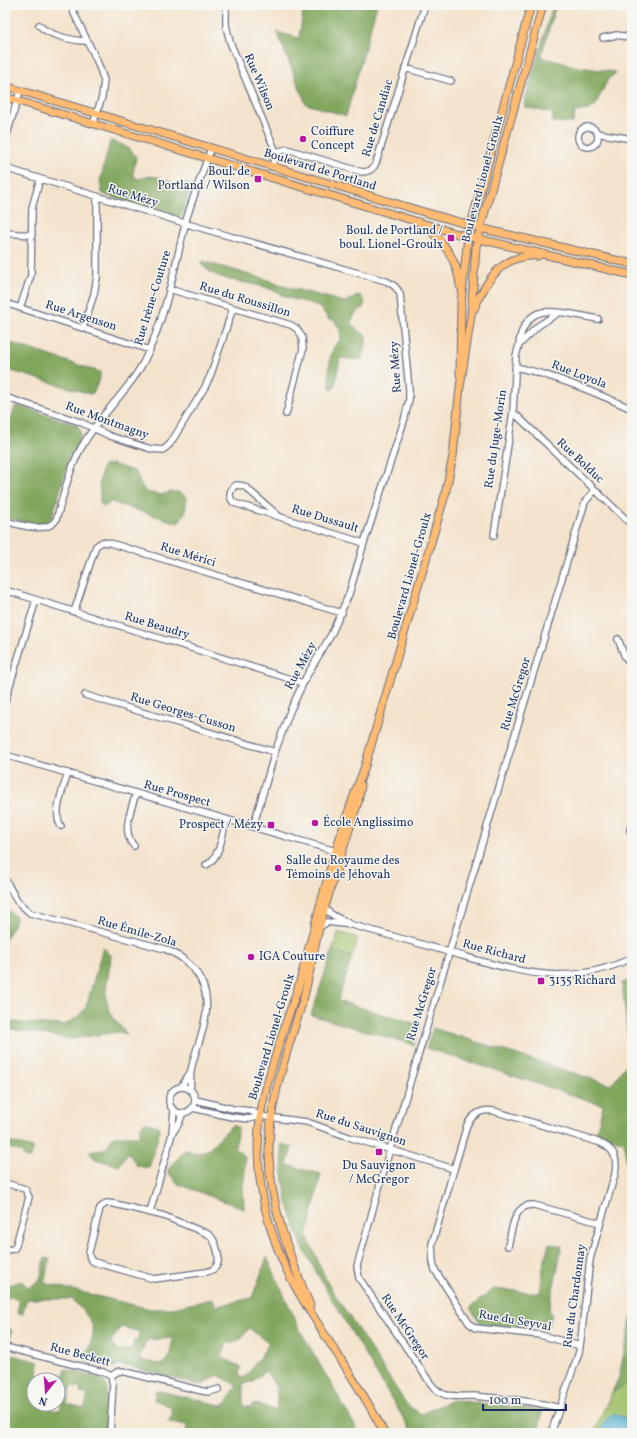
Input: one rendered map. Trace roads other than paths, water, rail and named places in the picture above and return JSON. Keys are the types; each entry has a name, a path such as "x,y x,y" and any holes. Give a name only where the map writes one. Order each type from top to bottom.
{"main road":[{"name":"Boulevard Lionel-Groulx","path":"460,387 459,364 461,303 470,225 531,5"},
{"name":"Boulevard Lionel-Groulx","path":"323,1331 310,1305 294,1266 275,1201 269,1154 272,1118 284,1063 306,988 352,800 364,769 445,495 453,456 460,387 471,316 476,247 480,228 543,5"},
{"name":"Boulevard de Portland","path":"5,86 480,228 632,264"},
{"name":"Boulevard de Portland","path":"5,98 420,223 478,239 632,275"},
{"path":"420,223 443,243 450,255 458,274 461,303"},
{"path":"471,316 489,280 499,268 509,261 527,256 565,259"},
{"name":"Boulevard Lionel-Groulx","path":"339,852 301,980 273,1062 260,1116 258,1138 260,1179 262,1197 269,1224 281,1259 296,1288 370,1407 384,1433"}],"street":[{"path":"70,5 86,41 97,61 104,80 102,97 93,124"},
{"name":"Rue Wilson","path":"226,5 226,25 230,42 276,152"},
{"name":"Rue de Candiac","path":"276,152 287,149 362,172 370,171 376,163 425,5"},
{"path":"39,25 44,30 51,33 74,40 86,41"},
{"path":"604,38 617,35 632,38"},
{"name":"Rue de Candiac","path":"405,68 451,81"},
{"path":"5,141 20,90"},
{"path":"597,133 632,139"},
{"name":"Rue Irène-Couture","path":"5,521 41,528 50,526 56,520 84,442 136,375 150,350 169,289 186,224 211,148"},
{"path":"272,167 276,152"},
{"name":"Rue Mézy","path":"5,168 186,224 386,281 397,288 400,294 408,368 409,400 404,421 342,613 303,683 290,710 275,752 253,827"},
{"path":"20,308 31,275 32,208 40,179"},
{"path":"83,328 94,294 97,277 98,197"},
{"path":"5,233 32,235"},
{"name":"Rue du Roussillon","path":"169,289 291,325 297,329 302,337 302,355 286,414"},
{"name":"Rue Argenson","path":"5,303 150,350"},
{"name":"Rue Montmagny","path":"5,398 80,422 110,436 151,449 160,450 167,447 205,387 233,308"},
{"name":"Rue du Juge-Morin","path":"494,535 513,412 520,333 532,317 543,312 569,314 598,319"},
{"path":"519,345 538,326 558,313"},
{"name":"Rue Loyola","path":"516,367 557,378 632,409"},
{"name":"Rue Bolduc","path":"513,412 632,525"},
{"name":"Rue Dussault","path":"280,517 244,486 236,485 231,489 230,497 234,503 364,543"},
{"name":"Rue McGregor","path":"559,1408 522,1400 455,1396 438,1392 359,1278 357,1263 585,502 595,490"},
{"name":"Rue Mérici","path":"74,612 96,546 102,542 118,545 342,613"},
{"name":"Rue Beaudry","path":"5,590 303,683"},
{"path":"5,701 36,600"},
{"path":"618,639 624,657 632,666"},
{"name":"Rue Georges-Cusson","path":"85,695 275,752"},
{"name":"Rue Prospect","path":"5,755 339,852"},
{"path":"61,826 58,819 58,811 68,773"},
{"path":"134,846 128,838 127,828 136,793"},
{"path":"206,865 216,857 226,820"},
{"path":"632,822 630,830 632,835"},
{"name":"Rue Émile-Zola","path":"5,879 17,901 30,913 164,949 178,955 189,963 203,984 207,1000 205,1024 191,1071 190,1090"},
{"name":"Rue Richard","path":"325,908 333,917 342,919 352,925"},
{"name":"Rue Richard","path":"320,927 328,922 352,925 526,972 549,975 586,972 610,966 632,958"},
{"name":"Rue Émile-Zola","path":"181,1087 191,1071"},
{"path":"150,1212 172,1134 174,1110 170,1103 170,1095 175,1089 181,1087 190,1090 196,1100 193,1108"},
{"path":"196,1100 233,1109 251,1111 260,1116"},
{"path":"174,1110 183,1113 193,1108 249,1119 260,1116"},
{"name":"Rue du Chardonnay","path":"454,1169 467,1125 475,1114 487,1110 500,1112 598,1142 607,1146 611,1150 616,1162 615,1174 600,1223 589,1267 580,1346 551,1433"},
{"path":"172,1134 180,1123 183,1113"},
{"name":"Rue du Sauvignon","path":"260,1116 307,1122 390,1150 454,1169"},
{"name":"Rue du Seyval","path":"454,1169 432,1244 432,1252 436,1270 468,1323 475,1328 540,1335 580,1346"},
{"path":"5,1183 25,1189 29,1197 16,1245 14,1249 5,1250"},
{"path":"111,1203 150,1212 175,1220 212,1236 218,1256 217,1265 215,1268 206,1272 154,1279 91,1261 89,1252 100,1208 104,1204 111,1203"},
{"path":"508,1246 518,1212 528,1204 600,1223"},
{"name":"Rue Beckett","path":"5,1347 103,1372 111,1376 117,1372 122,1372 202,1391 209,1392 219,1389"},
{"path":"110,1433 111,1376"}],"water":[{"path":"612,1414 616,1414 625,1418 626,1420 626,1424 621,1433 599,1433 607,1418"}],"place":[{"name":"Coiffure Concept","path":"303,139"},
{"name":"Boul. de Portland / Wilson","path":"258,179"},
{"name":"Boul. de Portland / boul. Lionel-Groulx","path":"451,238"},
{"name":"École Anglissimo","path":"315,823"},
{"name":"Prospect / Mézy","path":"271,825"},
{"name":"Salle du Royaume des Témoins de Jéhovah","path":"278,868"},
{"name":"IGA Couture","path":"251,957"},
{"name":"3135 Richard","path":"541,981"},
{"name":"Du Sauvignon / McGregor","path":"379,1152"}]}
